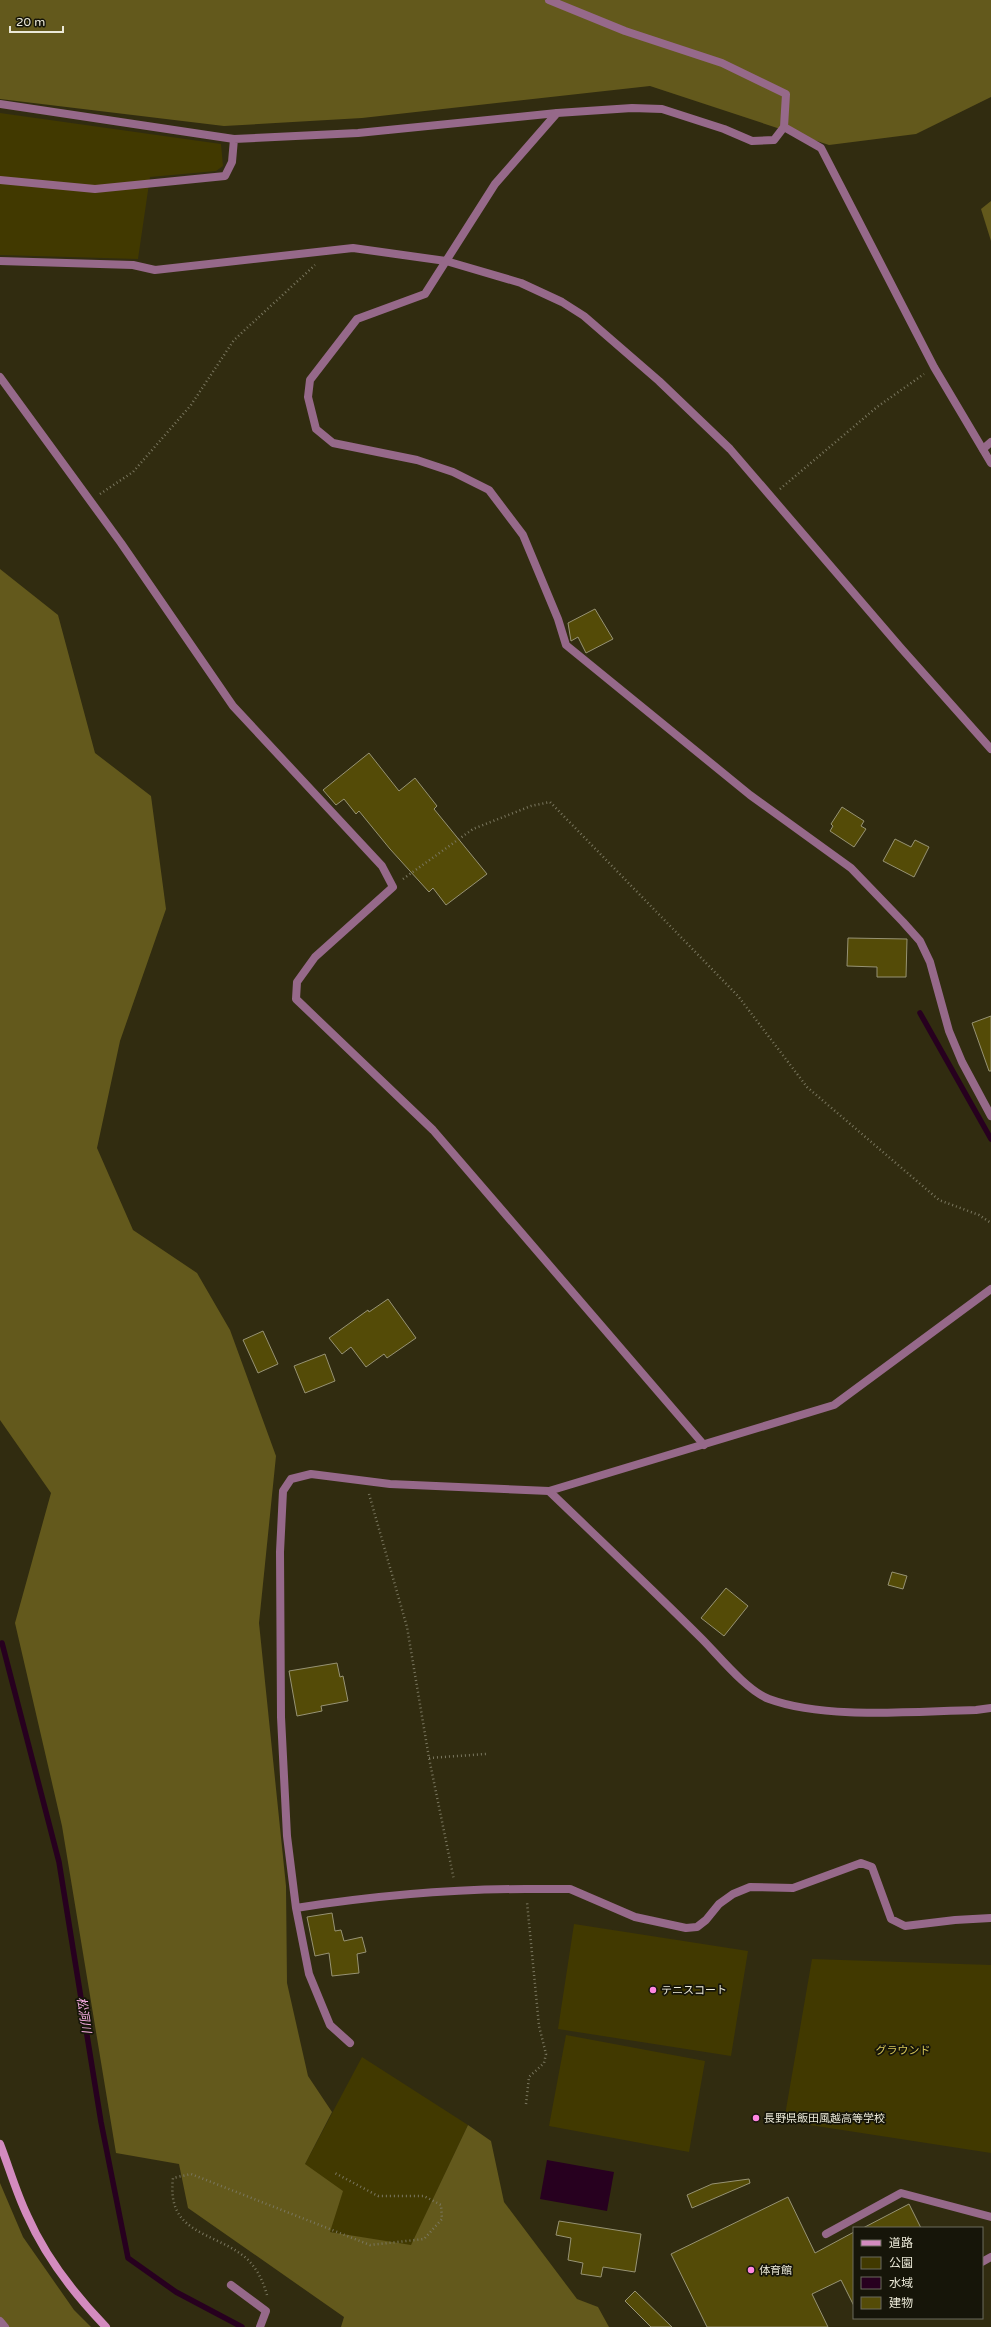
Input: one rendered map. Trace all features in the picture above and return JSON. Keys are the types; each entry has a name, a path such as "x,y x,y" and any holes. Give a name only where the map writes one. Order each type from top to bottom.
{"street":[{"path":"0,104 234,139 358,133 557,113 632,108 662,108 724,129 752,142 774,140 784,127 786,94 722,63 625,31 549,0"},
{"path":"557,113 495,184 425,294 357,319 310,380 308,397 316,429 333,443 417,460 453,472 489,490 523,535 566,645 750,795 851,868 920,941 930,962 949,1030 962,1062 991,1116"},
{"path":"784,127 821,148 934,366 991,463"},
{"path":"0,180 94,189 225,176 232,162 234,139"},
{"path":"0,261 133,265 156,270 353,248 446,261 521,283 562,302 584,316 659,381 730,449 771,498 991,749"},
{"path":"0,377 90,500 233,706 382,866 392,887 314,957 296,982 296,999 434,1130 704,1444"},
{"path":"983,449 991,442"},
{"path":"350,2043 330,2024 309,1974 296,1908 287,1836 281,1717 280,1552 283,1491 291,1479 300,1475 311,1474 390,1484 549,1491 834,1405 991,1289"},
{"path":"549,1491 702,1639 737,1676 768,1699 817,1710 849,1712 976,1710 991,1708"},
{"path":"296,1908 363,1897 457,1891 570,1889 635,1917 686,1928 698,1927 719,1904 733,1894 750,1887 793,1888 861,1863 872,1867 891,1919 905,1926 955,1920 991,1918"},
{"path":"0,2144 27,2216 45,2248 83,2304 106,2327"},
{"path":"826,2234 901,2193 991,2217"},
{"path":"231,2285 266,2311 260,2327"},
{"path":"0,2321 5,2327"}],"path":[{"path":"90,500 133,472 191,405 234,340 330,251"},
{"path":"771,498 877,407 934,366"},
{"path":"392,887 473,829 531,806 550,802 738,996 807,1087 939,1200 979,1215 991,1223"},
{"path":"361,1480 371,1497 407,1627 429,1758 457,1891"},
{"path":"429,1758 486,1754"},
{"path":"526,1889 539,2026 546,2054 544,2063 529,2077 526,2104"},
{"path":"266,2311 268,2298 262,2279 246,2258 214,2239 192,2229 180,2216 171,2195 173,2178 191,2174 370,2245 424,2238 442,2219 441,2206 424,2196 378,2196 333,2172"}],"green space":[{"path":"0,113 221,144 223,166 216,171 150,177 138,259 0,255"},
{"name":"テニスコート","path":"574,1924 748,1951 731,2056 558,2029"},
{"name":"グラウンド","path":"812,1959 991,1965 991,2153 784,2121"},
{"path":"566,2035 705,2061 689,2152 549,2126"},
{"path":"362,2057 468,2125 411,2246 330,2232 305,2164"}],"shaded area":[{"path":"0,0 991,0 991,97 916,134 829,145 650,86 362,118 224,126 0,99"},
{"path":"991,201 991,241 981,209"},
{"path":"0,569 58,615 95,753 151,796 166,909 120,1041 97,1148 133,1230 197,1273 230,1330 276,1456 259,1623 286,1886 287,1983 308,2076 332,2112 305,2164 343,2191 330,2232 411,2245 468,2125 491,2141 504,2202 577,2299 598,2307 609,2327 341,2327 344,2317 188,2208 179,2164 116,2153 62,1826 15,1623 51,1493 0,1420"},
{"path":"0,2183 23,2237 74,2310 91,2327 0,2327"}],"water":[{"path":"547,2160 614,2172 607,2211 540,2199"}],"building":[{"path":"595,609 613,639 586,653 578,637 571,641 568,623"},
{"path":"369,753 399,791 415,778 437,806 434,809 487,874 446,905 433,888 429,892 390,849 359,811 356,814 344,799 336,805 323,790"},
{"path":"842,807 864,821 861,826 866,829 854,847 830,831 833,826 831,824"},
{"path":"895,839 911,847 915,840 929,847 914,877 883,861"},
{"path":"848,938 907,939 906,977 877,977 877,967 847,966"},
{"path":"991,1016 991,1071 989,1071 972,1023"},
{"path":"388,1299 416,1338 387,1358 384,1354 366,1367 351,1347 342,1354 329,1338 368,1310 369,1312"},
{"path":"263,1331 278,1364 258,1373 243,1340"},
{"path":"325,1354 335,1381 305,1393 294,1366"},
{"path":"892,1572 907,1576 903,1589 888,1585"},
{"path":"726,1588 748,1606 724,1636 701,1618"},
{"path":"337,1663 340,1677 343,1676 348,1701 321,1706 322,1711 297,1716 289,1671"},
{"path":"332,1913 335,1931 341,1930 344,1941 362,1937 366,1952 357,1954 359,1973 332,1976 329,1953 315,1956 307,1917"},
{"path":"749,2179 750,2183 692,2208 687,2195 712,2184"},
{"name":"体育館","path":"788,2197 815,2253 853,2233 853,2304 841,2280 812,2294 828,2327 707,2327 671,2254"},
{"path":"909,2204 920,2227 865,2227"},
{"path":"559,2221 641,2234 635,2272 603,2267 601,2277 581,2274 583,2263 568,2260 571,2238 556,2235"},
{"path":"635,2291 672,2327 651,2327 625,2301"}],"waterway":[{"path":"920,1013 991,1139"},
{"name":"松洞川","path":"2,1643 59,1862 101,2122 128,2258 176,2292 242,2327"}],"place":[{"name":"テニスコート","path":"653,1990"},
{"name":"長野県飯田風越高等学校","path":"756,2118"},
{"name":"体育館","path":"751,2270"}]}
